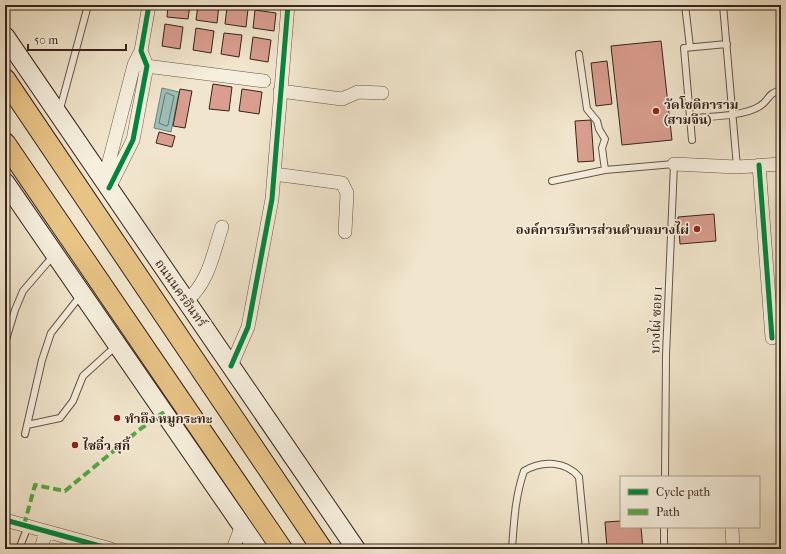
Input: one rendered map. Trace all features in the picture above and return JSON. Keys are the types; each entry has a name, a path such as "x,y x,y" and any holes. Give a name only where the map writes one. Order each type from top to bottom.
{"main road":[{"name":"ถนนนครอินทร์","path":"5,36 356,549"},
{"path":"5,62 35,123"},
{"name":"ถนนนครอินทร์","path":"5,79 322,549"},
{"path":"5,143 282,549"},
{"path":"5,182 258,549"}],"street":[{"path":"106,184 140,65 149,5"},
{"path":"231,366 248,327 272,199 288,5"},
{"path":"140,65 264,81"},
{"path":"280,91 342,99 358,92 382,93"},
{"path":"674,164 737,167 781,164"},
{"path":"759,165 772,338"},
{"path":"274,174 342,183 347,193 345,232"},
{"path":"186,301 196,292 204,280 222,227"},
{"path":"5,520 111,549"},
{"path":"233,549 242,525"},
{"path":"732,528 733,549"},
{"path":"41,549 46,531"}],"lane":[{"path":"685,5 690,47"},
{"path":"723,5 737,167"},
{"path":"59,115 88,9"},
{"path":"692,140 684,48 727,44"},
{"path":"579,54 587,109 597,121 599,129 605,138 602,148 604,170"},
{"path":"690,118 733,115 760,106 772,92 781,90"},
{"path":"552,181 604,170 674,164"},
{"name":"บางไผ่ ซอย 1","path":"665,476 666,355 674,164"},
{"path":"5,343 15,310 23,291 54,254"},
{"path":"25,434 42,360 51,333 82,294"},
{"path":"27,425 60,418 73,401 83,376 118,345"},
{"path":"512,549 516,501 519,486 524,471 540,464 565,465 573,470 579,477 586,549"},
{"path":"19,549 28,526"},
{"path":"664,528 664,549"}],"water":[{"path":"162,88 179,92 171,132 154,128"}],"building":[{"path":"168,5 190,5 188,19 167,17"},
{"path":"198,5 219,5 217,23 196,20"},
{"path":"610,5 626,5 619,9"},
{"path":"227,7 248,9 246,27 225,24"},
{"path":"255,10 276,13 274,31 253,28"},
{"path":"165,24 183,27 180,49 162,46"},
{"path":"196,28 214,31 211,53 193,50"},
{"path":"224,33 242,35 239,57 221,54"},
{"path":"253,37 271,40 268,62 250,59"},
{"path":"661,41 672,140 622,145 611,46"},
{"path":"607,61 612,104 596,106 591,63"},
{"path":"213,84 232,87 229,111 209,109"},
{"path":"180,89 192,91 185,128 173,126"},
{"path":"242,89 262,92 259,114 239,111"},
{"path":"591,120 594,161 578,162 575,121"},
{"path":"159,132 175,136 172,147 156,143"},
{"name":"องค์การบริหารส่วนตำบลบางไผ่","path":"714,214 716,241 680,244 678,217"},
{"path":"620,521 620,528 641,528 643,549 607,549 605,522"}],"marked path":[{"path":"24,525 35,485 65,491 139,430 164,412"}],"cycle path":[{"path":"109,188 133,140 147,66 141,51 149,5"},
{"path":"231,366 248,327 272,199 288,5"},
{"path":"759,165 772,338"},
{"path":"5,520 111,549"}],"place":[{"name":"วัดโชติการาม (สามจีน)","path":"656,111"},
{"name":"องค์การบริหารส่วนตำบลบางไผ่","path":"697,229"},
{"name":"ทำถึง หมูกระทะ","path":"117,418"},
{"name":"ไซอิ๋ว สุกี้","path":"75,445"}]}
